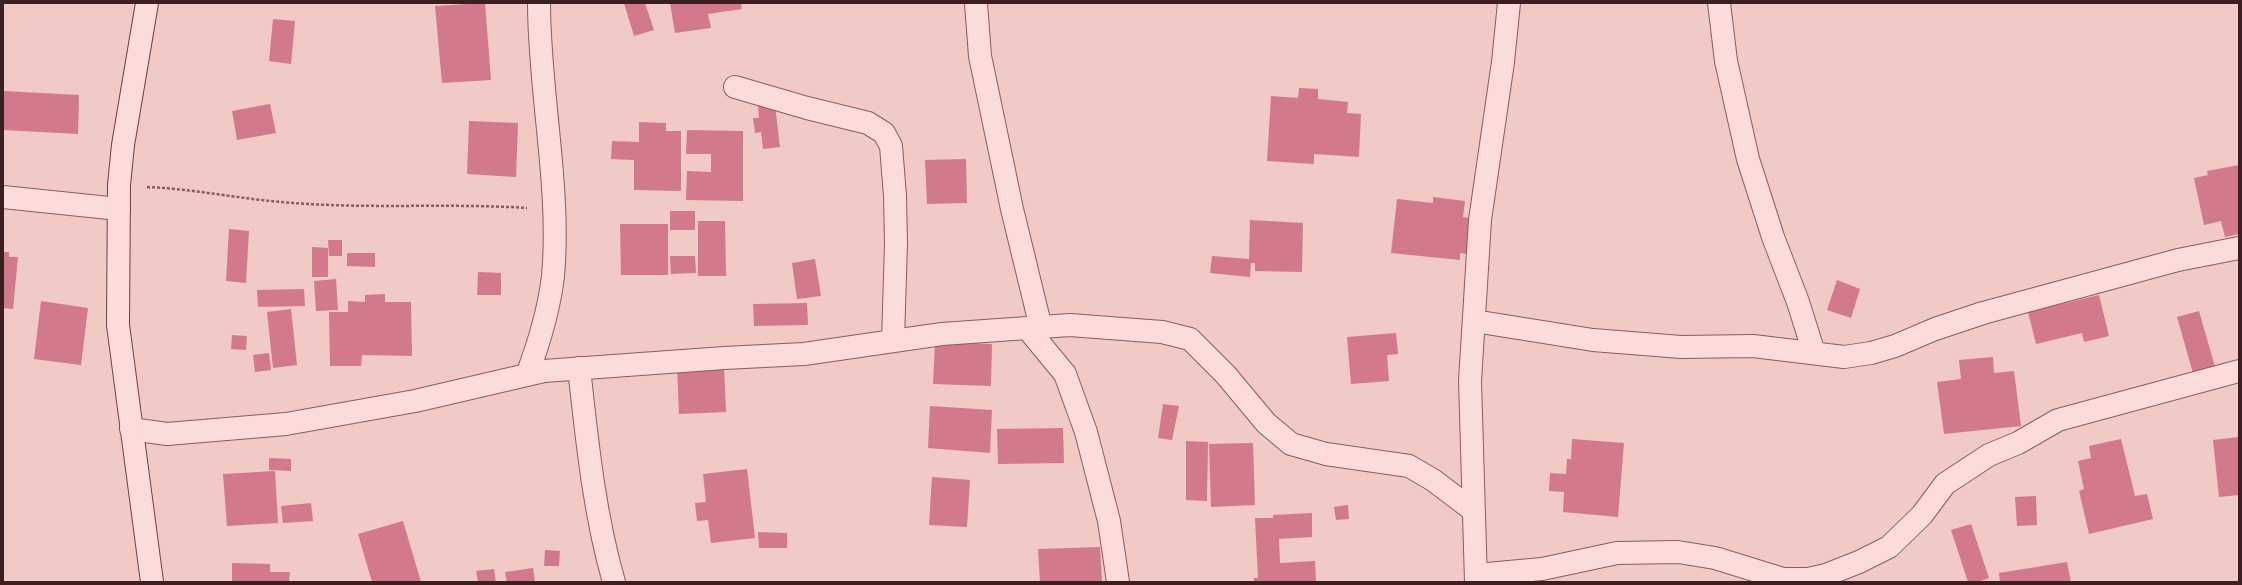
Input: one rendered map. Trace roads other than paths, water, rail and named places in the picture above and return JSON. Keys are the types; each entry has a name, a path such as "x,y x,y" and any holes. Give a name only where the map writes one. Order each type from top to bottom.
{"street":[{"path":"147,3 123,145 119,185 118,325 152,582"},
{"path":"527,376 544,329 552,283 553,209 539,3"},
{"path":"976,3 980,56 1012,209 1034,328 1065,374 1086,432 1109,522 1118,582"},
{"path":"1509,3 1502,70 1480,220 1470,381 1476,578 1542,569 1616,553 1678,552 1715,558 1783,579 1808,579 1826,575 1859,562 1889,547 1922,515 1945,484 1989,455 2018,443 2058,420 2239,371"},
{"path":"1719,3 1726,61 1748,159 1773,237 1798,302 1814,352"},
{"path":"735,87 807,108 868,123 878,128 888,140 891,146 895,196 896,243 893,341"},
{"path":"3,197 119,209"},
{"path":"1474,321 1593,340 1680,347 1753,346 1814,352 1844,357 1871,353 1983,313 2178,260 2239,248"},
{"path":"132,429 167,434 286,424 415,401 544,372 579,368 804,354 942,334 1070,325 1162,332 1190,338 1226,375 1266,422 1291,444 1326,454 1409,466 1433,480 1474,511"},
{"path":"579,368 590,461 606,552 614,582"}]}
